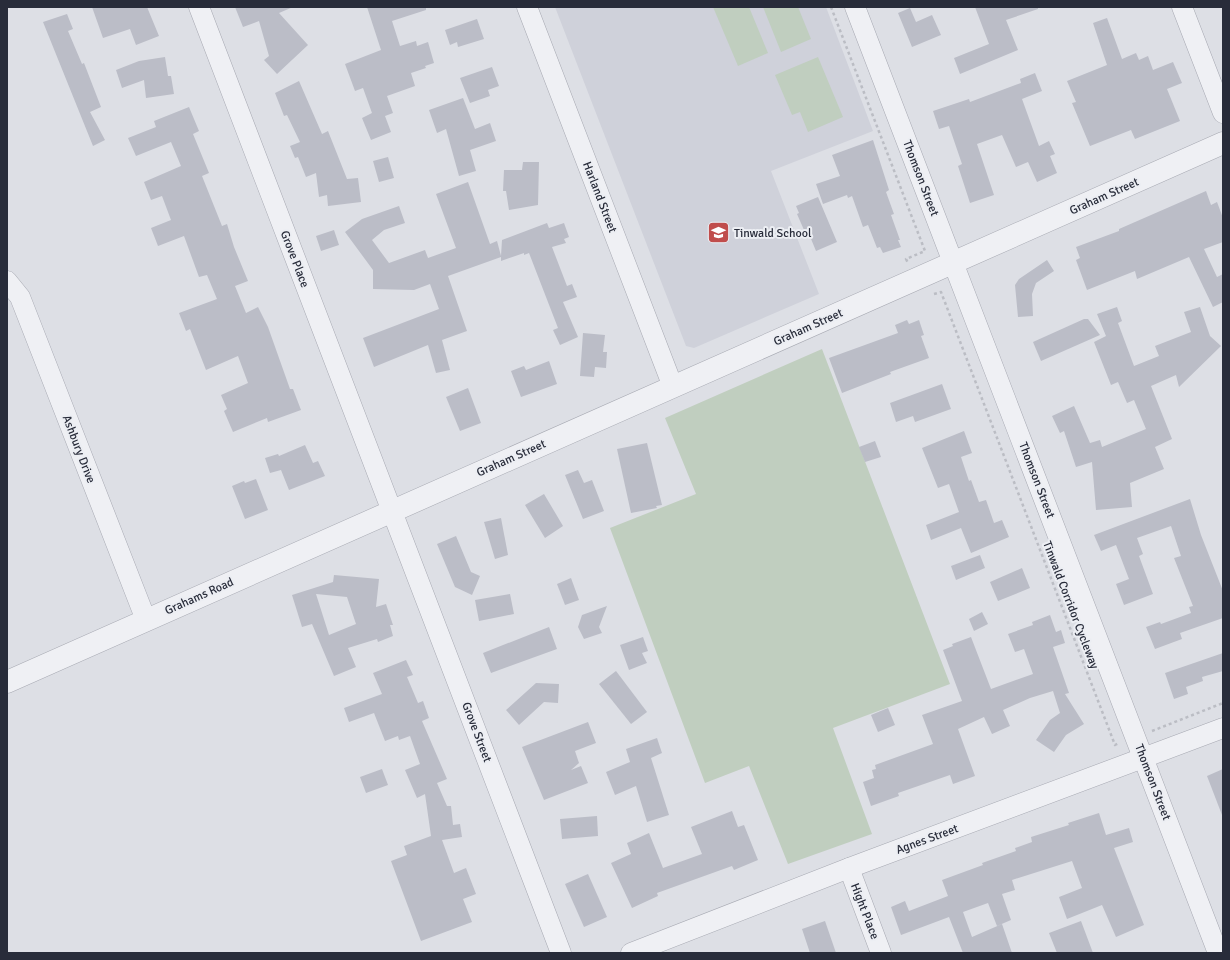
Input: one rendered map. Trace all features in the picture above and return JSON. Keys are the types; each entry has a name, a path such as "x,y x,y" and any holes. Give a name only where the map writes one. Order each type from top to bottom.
{"street":[{"name":"Grove Place","path":"199,7 392,510"},
{"name":"Harland Street","path":"527,7 673,386"},
{"name":"Thomson Street","path":"855,7 1218,953"},
{"path":"1182,7 1223,113"},
{"name":"Graham Street","path":"392,510 954,264 973,253 1223,143"},
{"name":"Ashbury Drive","path":"7,282 20,297 146,620"},
{"name":"Grahams Road","path":"7,682 392,510"},
{"name":"Grove Street","path":"392,510 562,953"},
{"name":"Agnes Street","path":"631,953 849,868 1223,728"},
{"name":"Hight Place","path":"849,868 882,953"}],"path":[{"path":"831,7 925,251 906,260 908,263"},
{"name":"Tinwald Corridor Cycleway","path":"929,296 942,292 1115,745"},
{"path":"1154,730 1223,703"}],"shaded area":[{"name":"Tinwald School","path":"555,7 826,7 873,131 771,171 819,294 694,348 686,346"}],"green space":[{"path":"713,7 749,7 768,53 738,66"},
{"path":"763,7 798,7 811,39 781,52"},
{"path":"818,57 843,117 808,132 800,112 792,115 775,75"},
{"path":"822,349 950,684 833,728 872,834 788,864 749,766 705,783 610,528 696,494 665,418"}],"building":[{"path":"92,7 147,7 159,36 136,45 130,29 103,38"},
{"path":"235,7 293,7 279,13 308,45 277,74 264,60 269,56 259,21 243,27"},
{"path":"367,7 426,7 426,10 392,21 400,46 416,41 417,46 428,42 434,63 425,66 426,68 411,73 415,86 387,96 393,113 385,116 391,132 371,140 362,118 372,113 363,88 355,91 345,64 381,50"},
{"path":"975,7 1038,7 1038,9 1006,20 1018,50 960,74 954,58 989,44"},
{"path":"910,8 916,22 932,15 941,35 912,47 898,13"},
{"path":"67,14 73,29 68,31 82,64 84,63 101,107 90,112 105,140 93,146 43,22"},
{"path":"1107,18 1122,59 1136,53 1139,60 1148,56 1153,70 1173,62 1182,83 1167,89 1180,121 1135,139 1131,130 1090,146 1072,103 1076,102 1067,81 1107,65 1093,23"},
{"path":"477,19 484,39 458,47 457,42 450,45 445,30"},
{"path":"165,57 168,76 171,76 174,94 146,98 144,80 122,88 116,70 139,61"},
{"path":"492,67 499,86 488,90 490,96 470,103 460,78"},
{"path":"1035,73 1042,91 1022,99 1039,146 1049,141 1055,154 1050,156 1057,173 1037,182 1028,162 1016,167 1002,135 977,144 994,195 970,203 958,166 962,164 949,126 939,129 933,111 969,99 970,102 1021,83 1020,79"},
{"path":"299,81 322,134 328,131 347,179 358,178 361,202 328,206 327,195 319,197 316,173 306,177 298,157 295,158 290,146 300,142 287,115 284,116 275,93"},
{"path":"463,98 475,129 490,123 496,141 470,150 476,171 459,176 446,129 437,133 429,110"},
{"path":"189,107 199,131 193,134 209,173 202,176 222,226 227,224 234,247 248,281 235,286 246,313 258,307 268,327 290,389 293,389 301,410 268,422 267,418 233,432 224,411 227,409 221,395 248,383 238,356 206,370 190,329 186,331 179,313 217,299 207,275 199,277 184,236 158,246 151,228 171,220 162,196 151,200 144,182 181,166 171,142 136,156 128,138 156,127 154,121"},
{"path":"873,140 889,190 886,192 894,214 891,215 901,247 883,253 880,247 877,248 868,225 863,227 852,196 848,198 847,195 823,204 816,184 840,176 832,155"},
{"path":"388,157 394,178 379,182 373,161"},
{"path":"523,162 539,162 538,205 509,210 506,191 503,191 504,170 522,170"},
{"path":"468,182 490,244 497,241 501,256 502,240 547,223 549,228 564,223 569,237 564,239 566,243 552,247 567,286 572,284 577,297 563,302 578,337 560,345 553,330 558,328 529,253 524,255 524,253 501,261 501,257 448,276 467,331 442,340 450,370 436,373 428,345 374,367 363,338 439,309 430,284 414,290 373,289 373,270 345,232 362,219 399,206 405,223 384,230 372,240 389,263 425,250 428,258 456,248 436,194"},
{"path":"1206,191 1211,205 1217,202 1223,218 1223,242 1204,249 1217,277 1223,274 1223,302 1213,307 1189,257 1137,279 1135,271 1087,290 1076,260 1080,258 1076,247 1119,231 1119,229"},
{"path":"818,197 837,242 816,251 807,229 804,230 797,214 799,213 796,206"},
{"path":"334,230 339,245 321,251 316,236"},
{"path":"1047,260 1054,271 1036,283 1032,294 1033,316 1018,317 1015,285 1019,279"},
{"path":"1117,307 1122,321 1118,323 1134,366 1159,356 1155,346 1191,332 1184,312 1200,307 1210,336 1221,346 1179,387 1176,375 1151,386 1172,439 1155,447 1164,469 1130,483 1132,507 1096,510 1092,462 1076,467 1064,431 1060,433 1052,416 1074,406 1090,443 1100,440 1102,447 1146,429 1134,400 1127,403 1118,382 1111,385 1094,342 1106,336 1097,314"},
{"path":"1084,319 1088,319 1100,335 1041,361 1033,342"},
{"path":"907,320 909,324 919,320 924,335 921,336 929,358 890,372 891,374 842,393 829,358 898,333 895,325"},
{"path":"583,333 605,335 603,352 607,352 606,368 595,367 594,377 580,376"},
{"path":"549,361 557,384 521,397 511,371 524,366 526,370"},
{"path":"942,384 951,409 915,422 913,416 896,422 890,403"},
{"path":"468,388 481,423 460,431 446,397"},
{"path":"964,431 972,453 961,457 969,481 971,480 979,502 986,500 994,523 1002,520 1009,537 971,553 961,528 931,540 926,525 959,512 949,484 938,488 922,448"},
{"path":"875,441 881,457 865,462 859,447"},
{"path":"647,443 662,505 656,506 657,508 631,513 617,449"},
{"path":"305,445 313,463 318,461 325,476 289,490 281,470 270,473 265,458 278,454 279,456"},
{"path":"578,470 584,483 592,480 604,511 583,519 565,475"},
{"path":"256,479 268,510 245,519 232,486 244,481 245,483"},
{"path":"544,494 563,526 545,538 525,505"},
{"path":"1190,499 1201,535 1223,591 1223,618 1180,633 1182,639 1155,649 1146,627 1160,622 1161,624 1191,613 1189,607 1193,606 1174,558 1181,556 1171,526 1137,538 1143,554 1139,556 1153,594 1124,605 1116,584 1129,579 1116,545 1101,551 1094,535"},
{"path":"501,518 508,555 495,559 484,522"},
{"path":"456,536 471,572 480,576 472,595 455,587 437,544"},
{"path":"980,555 985,568 956,580 951,566"},
{"path":"1022,568 1030,588 998,601 990,582"},
{"path":"334,575 379,579 376,607 386,604 393,625 390,625 393,636 378,642 377,639 348,648 356,667 334,676 312,624 302,627 292,595 333,582","holes":["316,594 347,597 356,624 329,635"]},
{"path":"571,578 579,600 565,605 557,584"},
{"path":"510,594 514,614 479,621 475,600"},
{"path":"607,606 599,627 602,633 584,639 578,627 582,615"},
{"path":"982,612 988,624 974,631 969,619"},
{"path":"1050,615 1056,632 1061,630 1065,643 1053,647 1069,693 1065,694 1084,724 1066,735 1054,752 1036,740 1050,720 1060,713 1053,691 1030,698 1003,710 1010,726 992,734 984,717 958,729 975,776 953,784 950,775 898,793 899,796 871,806 863,782 874,778 872,770 876,769 875,765 933,744 922,715 962,701 943,650 953,646 952,644 971,637 991,689 1033,674 1024,649 1015,652 1008,634 1033,625 1032,622"},
{"path":"549,627 557,649 491,673 483,653"},
{"path":"643,637 648,651 642,653 647,663 629,670 620,645"},
{"path":"1223,653 1223,671 1202,677 1203,681 1186,687 1188,694 1174,699 1165,673"},
{"path":"406,660 413,675 407,677 418,703 423,701 429,718 422,721 447,779 437,783 447,806 451,806 453,825 460,824 462,837 442,840 454,873 466,868 476,894 463,899 472,922 421,941 391,861 407,855 404,846 431,836 425,794 417,798 405,770 420,764 410,736 399,740 398,736 385,741 374,713 349,722 344,708 382,694 373,673"},
{"path":"616,671 647,712 631,724 599,684"},
{"path":"536,683 559,684 558,703 544,702 519,725 506,710"},
{"path":"888,708 895,725 878,732 871,715"},
{"path":"588,722 596,743 575,751 579,763 571,770 581,766 588,783 544,800 522,747"},
{"path":"657,738 662,753 651,758 669,815 647,822 636,786 615,795 606,772 630,762 626,749"},
{"path":"382,769 388,785 366,793 360,777"},
{"path":"1223,769 1223,815 1222,815 1207,776"},
{"path":"732,811 738,827 744,825 758,860 734,870 732,866 657,893 658,896 632,908 611,863 631,854 627,843 649,833 663,868 702,854 691,827"},
{"path":"1099,813 1106,835 1129,828 1133,842 1114,848 1144,925 1116,937 1102,905 1067,919 1059,897 1082,888 1072,861 1012,880 1015,890 1002,894 1011,920 997,926 988,903 963,912 972,937 1002,924 1012,953 963,953 949,917 901,935 891,907 905,901 909,911 948,896 942,880 983,865 982,863 1016,851 1015,848 1032,842 1031,837 1069,825 1068,823"},
{"path":"597,816 598,836 562,839 560,819"},
{"path":"588,874 607,917 584,927 565,884"},
{"path":"825,921 836,953 810,953 802,929"},
{"path":"1081,921 1093,953 1057,953 1049,933"}],"place":[{"name":"Tinwald School","path":"718,233"}]}
